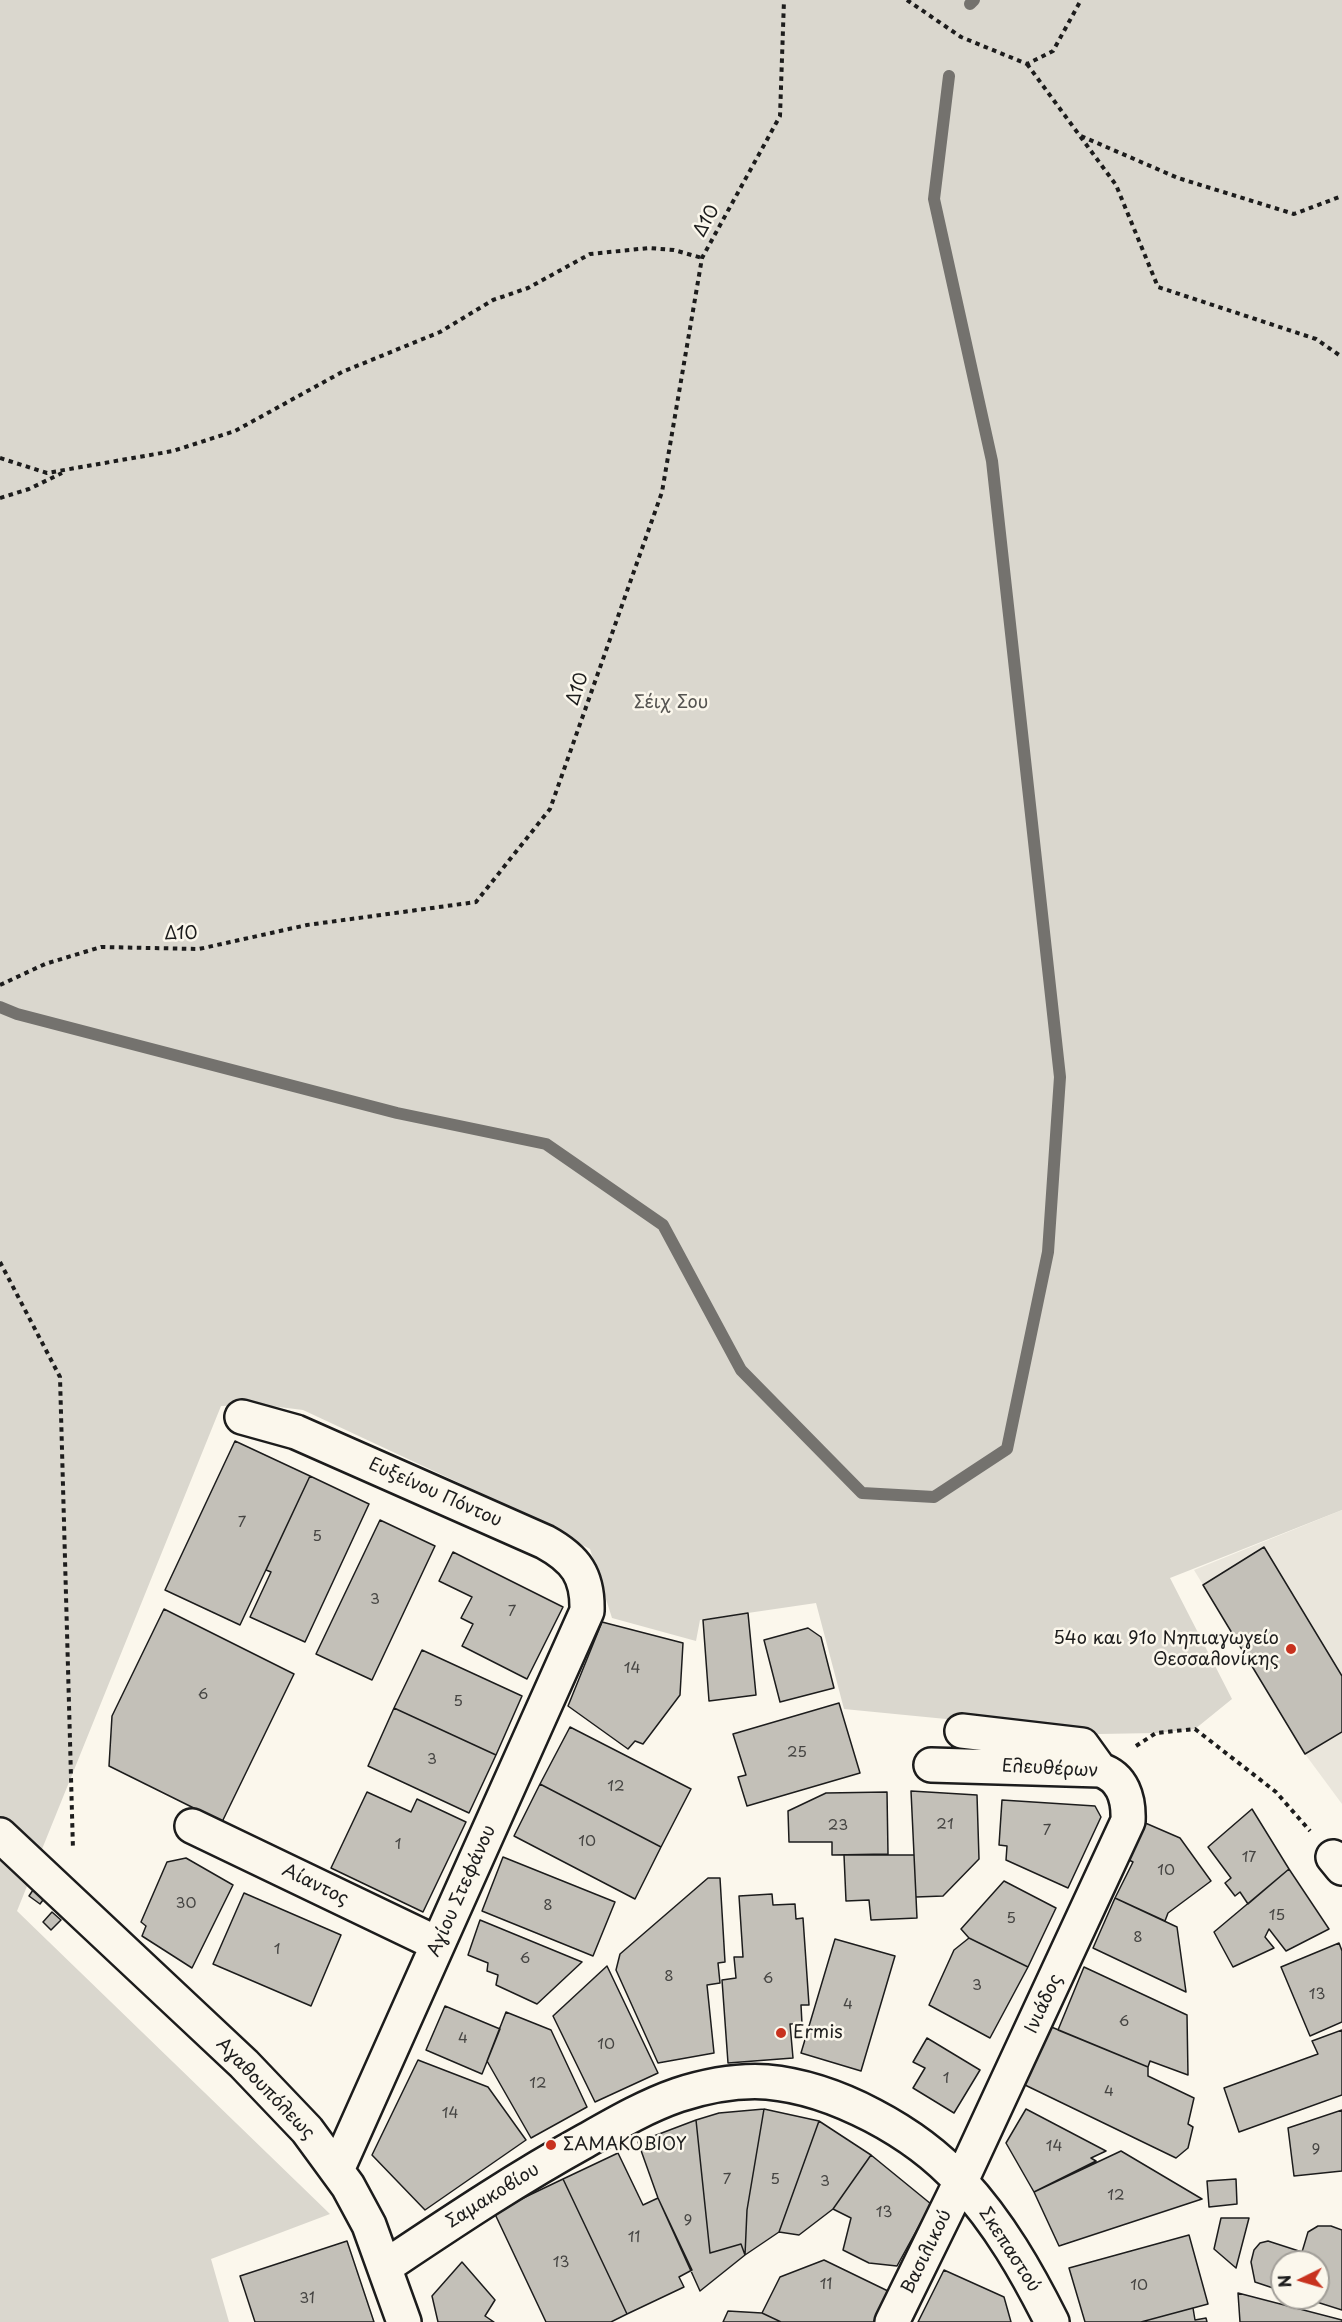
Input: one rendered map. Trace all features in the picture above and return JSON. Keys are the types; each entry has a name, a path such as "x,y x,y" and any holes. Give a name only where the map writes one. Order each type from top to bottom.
{"street":[{"name":"Ευξείνου Πόντου","path":"242,1417 296,1432 558,1549 582,1574 587,1590 587,1611"},
{"name":"Αγίου Στεφάνου","path":"337,2170 587,1611"},
{"path":"962,1731 1082,1745 1100,1770"},
{"name":"Ελευθέρων","path":"931,1765 1100,1770 1114,1777 1124,1791 1128,1809 1127,1827"},
{"name":"Αίαντος","path":"192,1826 438,1944"},
{"name":"Ινιάδος","path":"961,2181 1127,1827"},
{"name":"Αγαθουπόλεως","path":"0,1835 284,2104 337,2170 361,2209 386,2265 404,2322"},
{"name":"Σαμακοβίου","path":"386,2265 513,2181 612,2126 680,2095 729,2083 766,2082 785,2085 813,2092 866,2113 893,2127 931,2152 961,2181"},
{"name":"Βασιλικού","path":"892,2322 961,2181"},
{"name":"Σκεπαστού","path":"961,2181 1015,2254 1052,2322"}],"path":[{"name":"Δ10","path":"0,985 45,964 101,947 199,948 307,925 476,902 550,809 662,492 702,258 780,116 784,0"},
{"path":"907,0 961,37 1027,64 1116,185 1158,287 1316,339 1342,357"},
{"path":"1027,64 1053,51 1081,0"},
{"path":"1079,135 1178,178 1294,214 1342,196"},
{"path":"0,458 47,472 65,471 173,451 235,431 342,372 440,332 494,300 528,288 590,254 649,248 674,250 702,258"},
{"path":"0,498 29,489 65,471"},
{"path":"0,1262 60,1377 83,1913"},
{"path":"1100,1770 1156,1733 1195,1729 1276,1792 1338,1863"}],"shaded area":[{"path":"1342,1510 1342,1804 1305,1754 1194,1570"}],"green space":[{"name":"Σέιχ Σου","path":"0,0 1342,0 1342,1510 1170,1578 1232,1699 1195,1729 1156,1733 1099,1734 844,1709 816,1603 700,1620 696,1641 612,1618 590,1549 468,1487 303,1410 263,1405 221,1406 17,1911 330,2214 211,2259 229,2322 0,2322"}],"building":[{"path":"235,1441 310,1476 240,1625 165,1590"},
{"path":"310,1476 369,1504 305,1642 250,1617 271,1572 266,1570"},
{"path":"380,1520 435,1546 372,1680 316,1654"},
{"path":"1264,1547 1342,1676 1342,1732 1305,1754 1203,1585"},
{"path":"453,1552 563,1607 527,1679 462,1646 473,1624 461,1618 472,1597 439,1581"},
{"path":"164,1609 294,1674 222,1822 109,1766 112,1716"},
{"path":"748,1613 756,1695 709,1701 703,1620"},
{"path":"602,1622 683,1643 680,1695 643,1744 635,1741 628,1749 568,1706"},
{"path":"808,1628 821,1637 834,1688 780,1702 764,1640"},
{"path":"422,1650 522,1696 496,1755 394,1708"},
{"path":"839,1703 860,1773 747,1806 738,1777 746,1775 733,1734"},
{"path":"394,1708 496,1755 469,1813 368,1766"},
{"path":"570,1727 691,1789 661,1847 540,1784"},
{"path":"540,1784 661,1847 635,1899 514,1836"},
{"path":"911,1791 977,1795 979,1859 943,1896 916,1897"},
{"path":"367,1792 411,1812 417,1799 466,1822 423,1912 331,1868"},
{"path":"887,1792 888,1854 832,1855 832,1842 789,1842 788,1811 826,1793"},
{"path":"1002,1800 1095,1806 1101,1817 1068,1888 1006,1860 1007,1846 999,1845"},
{"path":"1252,1809 1289,1869 1248,1904 1240,1892 1235,1896 1225,1883 1231,1878 1208,1847"},
{"path":"1143,1822 1180,1838 1211,1881 1168,1913 1165,1921 1115,1898 1133,1862 1127,1859"},
{"path":"844,1855 914,1855 917,1918 871,1920 869,1900 846,1901"},
{"path":"503,1857 615,1902 593,1956 482,1911"},
{"path":"186,1858 233,1885 192,1968 142,1936 146,1926 141,1922 167,1862"},
{"path":"1289,1869 1329,1929 1286,1951 1269,1929 1265,1937 1274,1948 1233,1967 1214,1932"},
{"path":"708,1878 720,1878 725,1962 718,1963 720,1983 707,1985 714,2053 658,2063 616,1970 620,1954"},
{"path":"1004,1881 1056,1908 1028,1967 969,1938 961,1929"},
{"path":"35,1887 46,1896 40,1904 29,1896"},
{"path":"244,1893 341,1935 311,2006 213,1964"},
{"path":"772,1894 773,1905 795,1904 796,1919 803,1918 809,2005 801,2005 802,2024 790,2024 793,2058 728,2063 722,1980 736,1978 734,1957 743,1957 739,1896"},
{"path":"1115,1898 1177,1927 1186,1992 1093,1948"},
{"path":"52,1912 61,1920 51,1930 43,1922"},
{"path":"480,1920 582,1962 537,2004 496,1985 498,1975 487,1971 488,1963 468,1955"},
{"path":"969,1938 1028,1967 990,2038 929,2005 954,1950"},
{"path":"835,1939 895,1956 861,2071 801,2053"},
{"path":"1339,1943 1342,1951 1342,2022 1310,2036 1281,1967"},
{"path":"607,1966 658,2073 595,2102 553,2016"},
{"path":"1084,1967 1187,2015 1188,2075 1150,2061 1148,2067 1058,2030"},
{"path":"445,2006 500,2029 482,2074 426,2050"},
{"path":"506,2012 551,2030 587,2107 531,2138 487,2061"},
{"path":"1049,2026 1148,2067 1148,2076 1194,2098 1188,2124 1193,2127 1188,2148 1176,2158 1025,2085"},
{"path":"1342,2030 1342,2095 1239,2132 1224,2088 1318,2054 1312,2041"},
{"path":"927,2038 980,2070 954,2113 913,2088 925,2068 913,2062"},
{"path":"418,2060 488,2087 526,2140 425,2210 372,2155"},
{"path":"764,2109 819,2121 779,2232 745,2255 747,2210"},
{"path":"764,2109 747,2210 745,2255 741,2244 710,2253 696,2120 719,2113"},
{"path":"1026,2109 1106,2151 1091,2158 1096,2161 1034,2192 1006,2143"},
{"path":"1342,2110 1342,2171 1294,2176 1288,2128"},
{"path":"696,2120 710,2253 741,2244 745,2255 700,2291 658,2198 638,2142"},
{"path":"819,2121 871,2155 833,2209 799,2235 779,2232"},
{"path":"1121,2151 1202,2199 1059,2246 1034,2192"},
{"path":"618,2153 643,2205 658,2198 692,2270 679,2277 684,2287 627,2314 563,2179"},
{"path":"871,2155 931,2204 897,2266 869,2263 843,2250 851,2218 833,2209"},
{"path":"563,2179 627,2314 611,2322 546,2322 494,2212"},
{"path":"1236,2179 1237,2204 1209,2207 1207,2181"},
{"path":"1221,2218 1249,2218 1236,2268 1214,2249"},
{"path":"1318,2226 1331,2226 1342,2230 1342,2310 1330,2306 1330,2250 1303,2250 1308,2232"},
{"path":"1189,2235 1208,2304 1141,2322 1085,2322 1069,2268"},
{"path":"347,2241 374,2322 255,2322 240,2276"},
{"path":"1268,2241 1296,2250 1270,2250 1270,2287 1255,2282 1251,2262 1254,2250 1260,2243"},
{"path":"824,2260 890,2292 876,2322 781,2322 762,2313 780,2277"},
{"path":"462,2262 495,2300 485,2316 494,2322 438,2322 432,2296"},
{"path":"944,2270 1004,2297 1011,2322 918,2322"},
{"path":"1238,2293 1270,2301 1270,2310 1303,2310 1342,2320 1342,2322 1240,2322"},
{"path":"1193,2308 1195,2320 1206,2318 1207,2322 1141,2322"},
{"path":"728,2311 762,2313 781,2322 723,2322"}],"waterway":[{"path":"970,4 974,0"},
{"path":"0,1007 17,1014 397,1113 546,1144 663,1225 741,1370 862,1493 934,1497 1007,1449 1048,1252 1060,1077 992,461 934,199 949,76"}],"place":[{"name":"54ο και 91ο Νηπιαγωγείο Θεσσαλονίκης","path":"1291,1649"},
{"name":"Ermis","path":"781,2033"},
{"name":"ΣΑΜΑΚΟΒΙΟΥ","path":"551,2145"}]}
